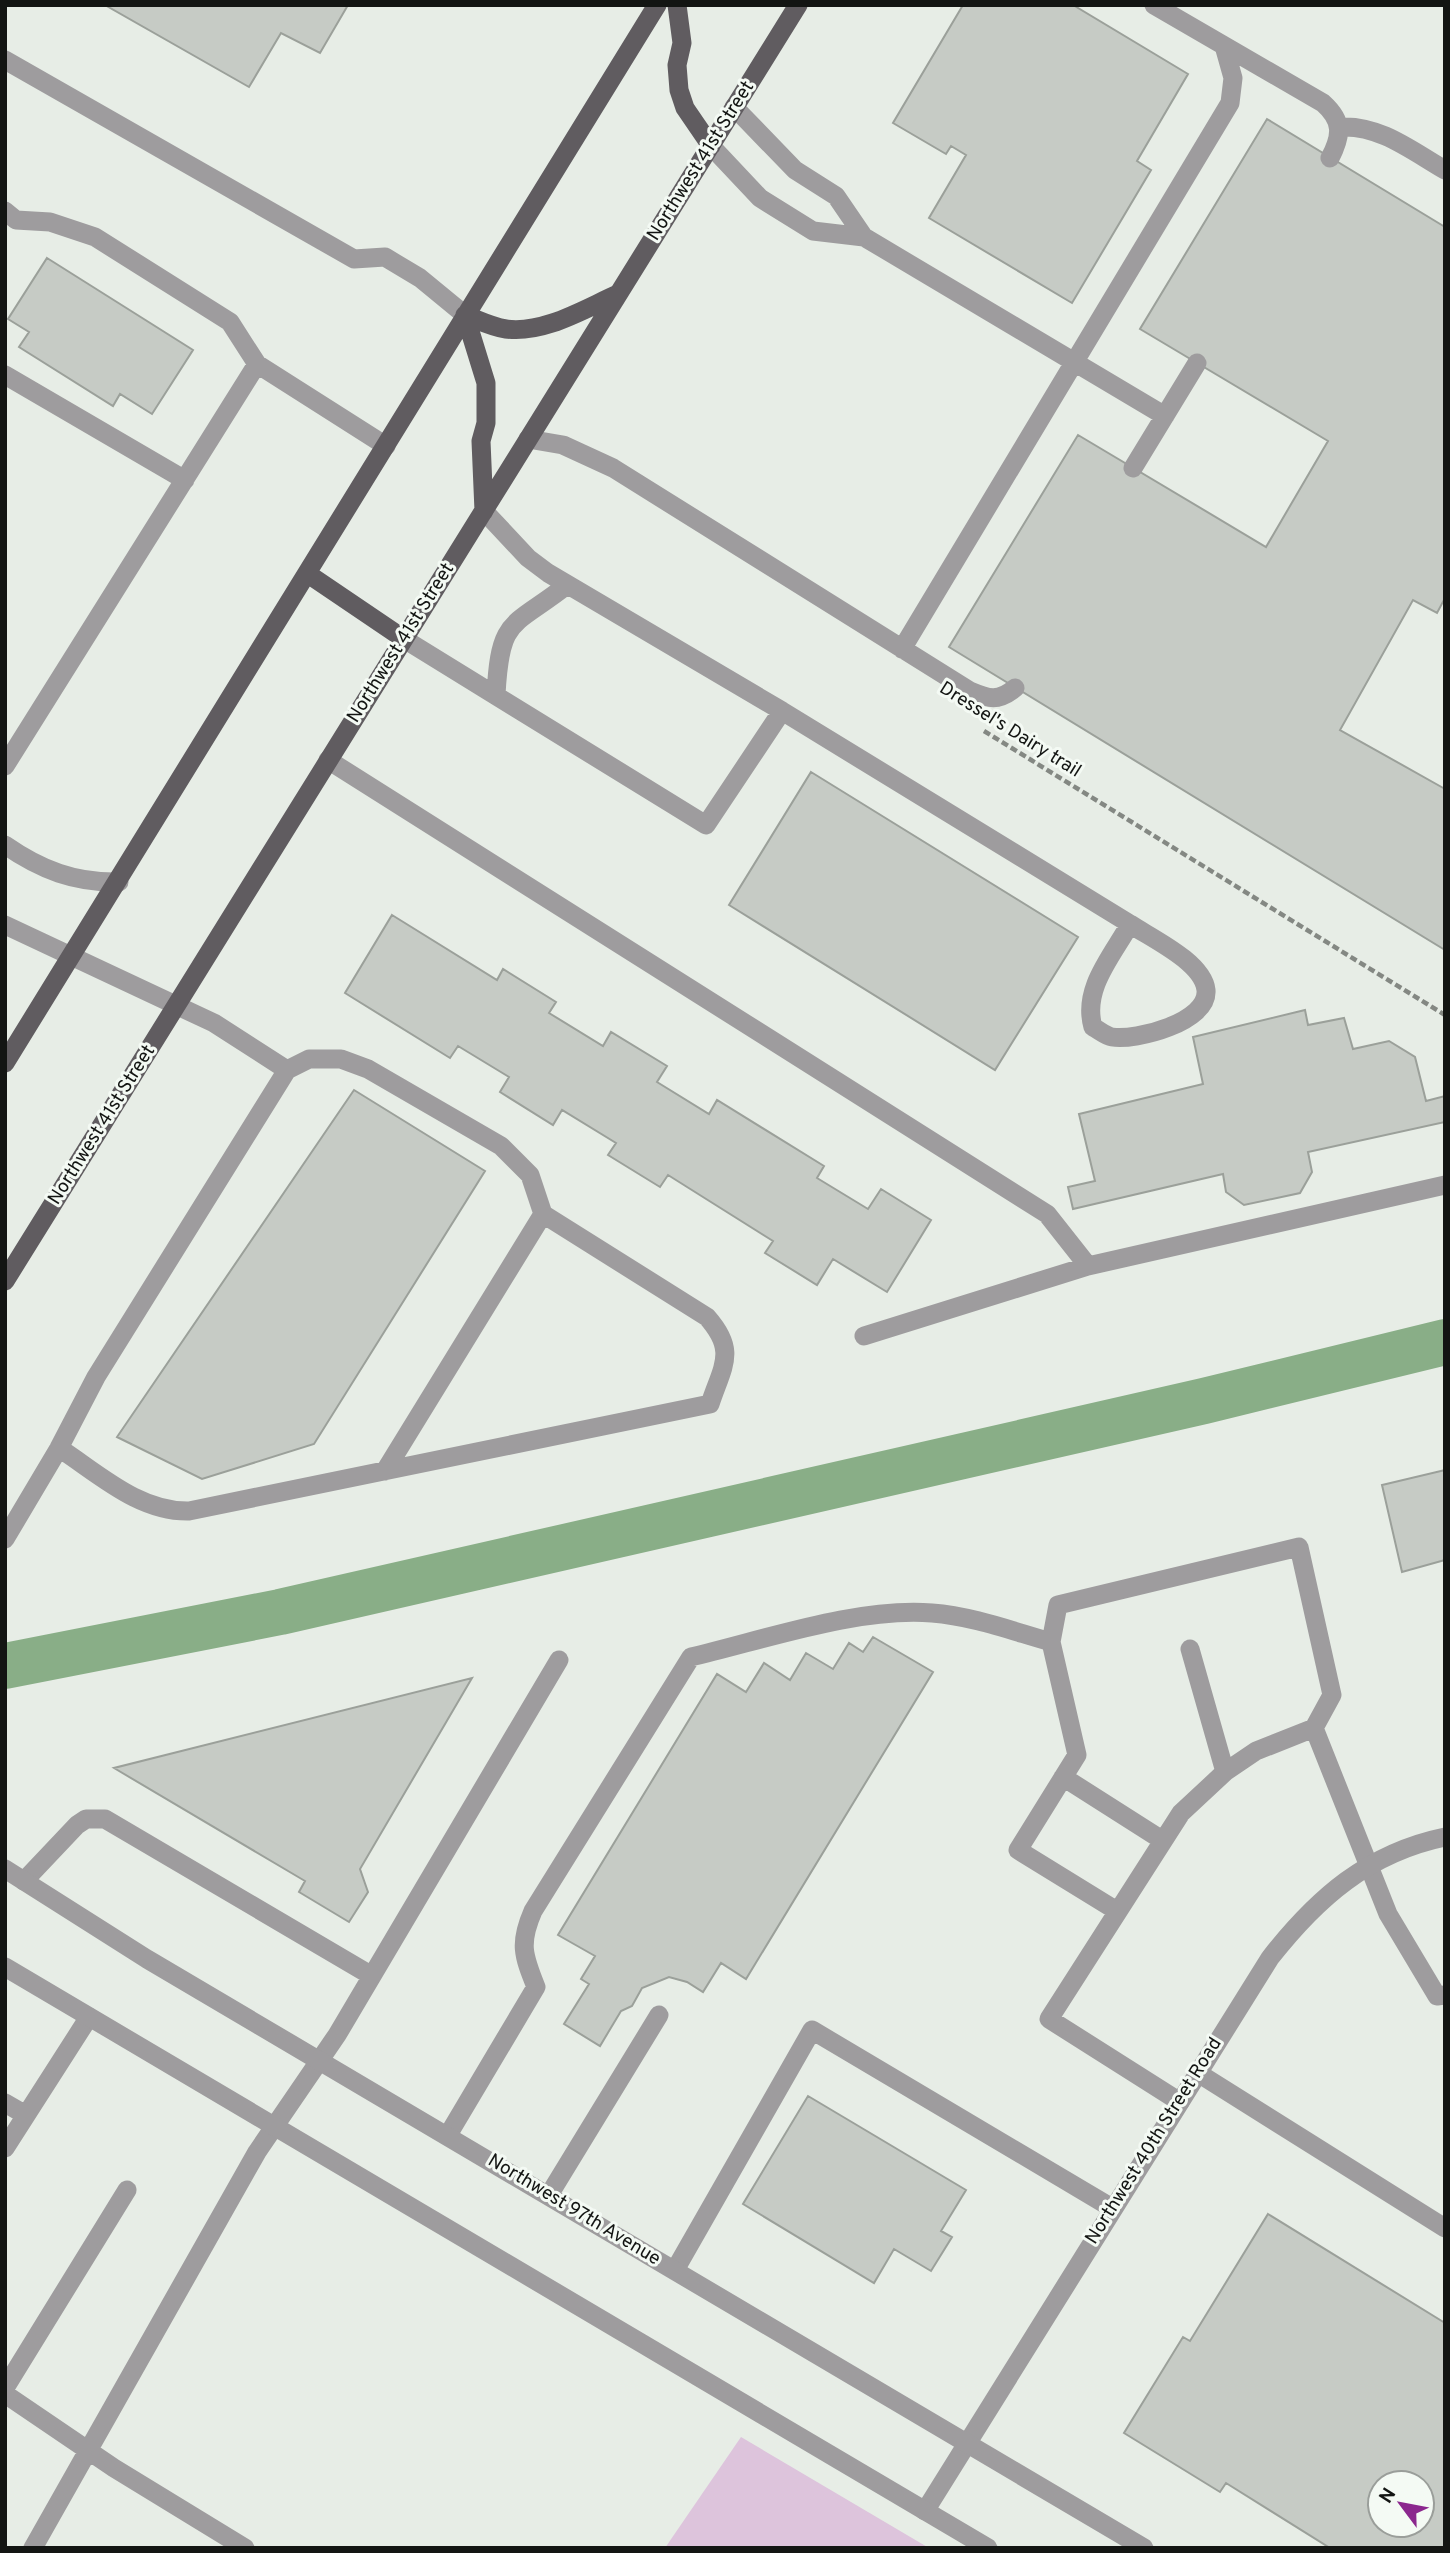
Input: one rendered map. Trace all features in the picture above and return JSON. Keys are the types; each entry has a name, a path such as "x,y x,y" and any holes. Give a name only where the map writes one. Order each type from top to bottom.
{"main road":[{"path":"5,1063 657,5"},
{"path":"677,5 682,43 677,65 679,90 685,108 711,146"},
{"name":"Northwest 41st Street","path":"5,1281 797,5"},
{"path":"465,315 503,329 523,330 542,326 618,294"},
{"path":"465,315 486,383 487,414 481,441 484,511"},
{"path":"308,574 404,639"}],"street":[{"path":"1154,5 1323,103 1335,114 1340,127 1339,141 1330,158"},
{"path":"902,649 1230,103 1233,78 1224,46"},
{"path":"5,60 354,259 385,257 420,278 465,315"},
{"path":"734,107 789,165 836,196 864,237"},
{"path":"1340,127 1360,126 1379,132 1445,170"},
{"path":"711,146 760,198 813,231 864,237 1165,416"},
{"path":"9,221 50,222 95,237 230,322 257,364 387,446"},
{"path":"1133,468 1197,363"},
{"path":"5,766 257,364"},
{"path":"5,374 185,480"},
{"path":"528,439 563,445 613,468 970,691 988,699 1002,699 1015,688"},
{"path":"484,511 528,558 567,585 782,711 1130,924 1178,954 1195,970 1206,989 1204,1003 1190,1017 1133,1038 1110,1037 1094,1027 1089,1013 1091,992 1130,924"},
{"path":"496,695 501,646 509,629 518,618 567,585"},
{"path":"404,639 706,825 782,711"},
{"path":"328,760 1043,1212 1088,1266"},
{"path":"5,845 30,862 64,877 90,883 119,882"},
{"path":"5,925 71,959 214,1024 287,1070"},
{"path":"5,1539 60,1448 96,1377 287,1070 309,1059 341,1059 368,1069 501,1146 517,1158 530,1175 543,1214 707,1317 723,1335 726,1355 710,1404 213,1507 173,1511 141,1501 60,1448"},
{"path":"864,1336 1088,1266 1445,1185"},
{"path":"385,1471 543,1214"},
{"path":"1116,1911 1018,1850 1077,1755 1051,1642 1058,1605 1299,1547 1332,1695 1314,1728 1256,1751 1225,1772 1181,1813 1049,2019 1180,2102"},
{"path":"447,2135 536,1987 522,1948 525,1928 533,1910 691,1657 875,1613 931,1612 971,1619 1051,1642"},
{"path":"1190,1649 1225,1772"},
{"path":"33,2548 253,2160 320,2062 559,1660"},
{"path":"1314,1728 1395,1926 1437,1996 1445,1994"},
{"path":"1063,1777 1162,1840"},
{"path":"24,1881 78,1825 86,1819 105,1818 372,1976"},
{"name":"Northwest 40th Street Road","path":"925,2511 1256,1979 1287,1936 1319,1901 1368,1865 1409,1846 1445,1837"},
{"name":"Northwest 97th Avenue","path":"5,1869 79,1919 1144,2548"},
{"path":"5,1967 988,2548"},
{"path":"549,2195 659,2015"},
{"path":"5,2148 89,2017"},
{"path":"675,2270 812,2030 1112,2208"},
{"path":"1198,2073 1445,2228"},
{"path":"5,2103 24,2115"},
{"path":"5,2388 127,2190"},
{"path":"5,2394 245,2548"}],"path":[{"name":"Dressel's Dairy trail","path":"982,730 1445,1015"}],"shaded area":[{"path":"741,2437 929,2548 665,2548"}],"building":[{"path":"105,5 348,5 320,53 281,33 249,87"},
{"path":"963,5 1073,5 1188,74 1137,161 1151,170 1072,303 929,218 966,155 951,146 946,154 893,123"},
{"path":"1267,119 1445,227 1445,598 1437,613 1413,600 1340,730 1445,789 1445,950 949,647 1078,435 1266,547 1328,441 1140,329"},
{"path":"47,258 193,350 152,414 120,394 113,406 19,347 29,332 8,319"},
{"path":"811,772 1078,937 995,1070 729,905"},
{"path":"392,915 497,980 503,969 556,1002 549,1013 603,1046 611,1032 667,1066 657,1082 709,1114 717,1100 824,1166 817,1178 868,1209 881,1189 931,1220 887,1292 833,1259 817,1285 765,1253 773,1241 668,1175 660,1187 608,1155 616,1143 562,1110 553,1125 500,1092 509,1077 458,1046 450,1058 345,993"},
{"path":"1305,1010 1308,1025 1344,1018 1353,1049 1389,1041 1415,1057 1426,1101 1445,1096 1445,1122 1308,1152 1312,1172 1300,1193 1244,1205 1226,1192 1223,1174 1073,1209 1068,1187 1095,1181 1079,1114 1203,1084 1193,1037"},
{"path":"354,1090 485,1171 314,1444 202,1479 117,1437"},
{"path":"1445,1470 1445,1560 1402,1572 1382,1485"},
{"path":"873,1637 933,1672 746,1979 721,1963 703,1992 687,1982 669,1977 642,1988 632,2006 621,2011 600,2046 564,2024 589,1984 581,1979 595,1956 558,1935 717,1674 746,1692 764,1663 790,1680 806,1653 833,1669 849,1643 863,1652"},
{"path":"472,1678 360,1869 368,1892 349,1922 299,1892 305,1881 114,1768"},
{"path":"808,2096 966,2190 941,2231 952,2237 931,2271 894,2249 874,2283 743,2204"},
{"path":"1268,2214 1445,2323 1445,2548 1330,2548 1226,2483 1220,2492 1124,2433 1183,2337 1190,2341"}],"waterway":[{"path":"5,1666 280,1612 1204,1401 1445,1342"}]}
